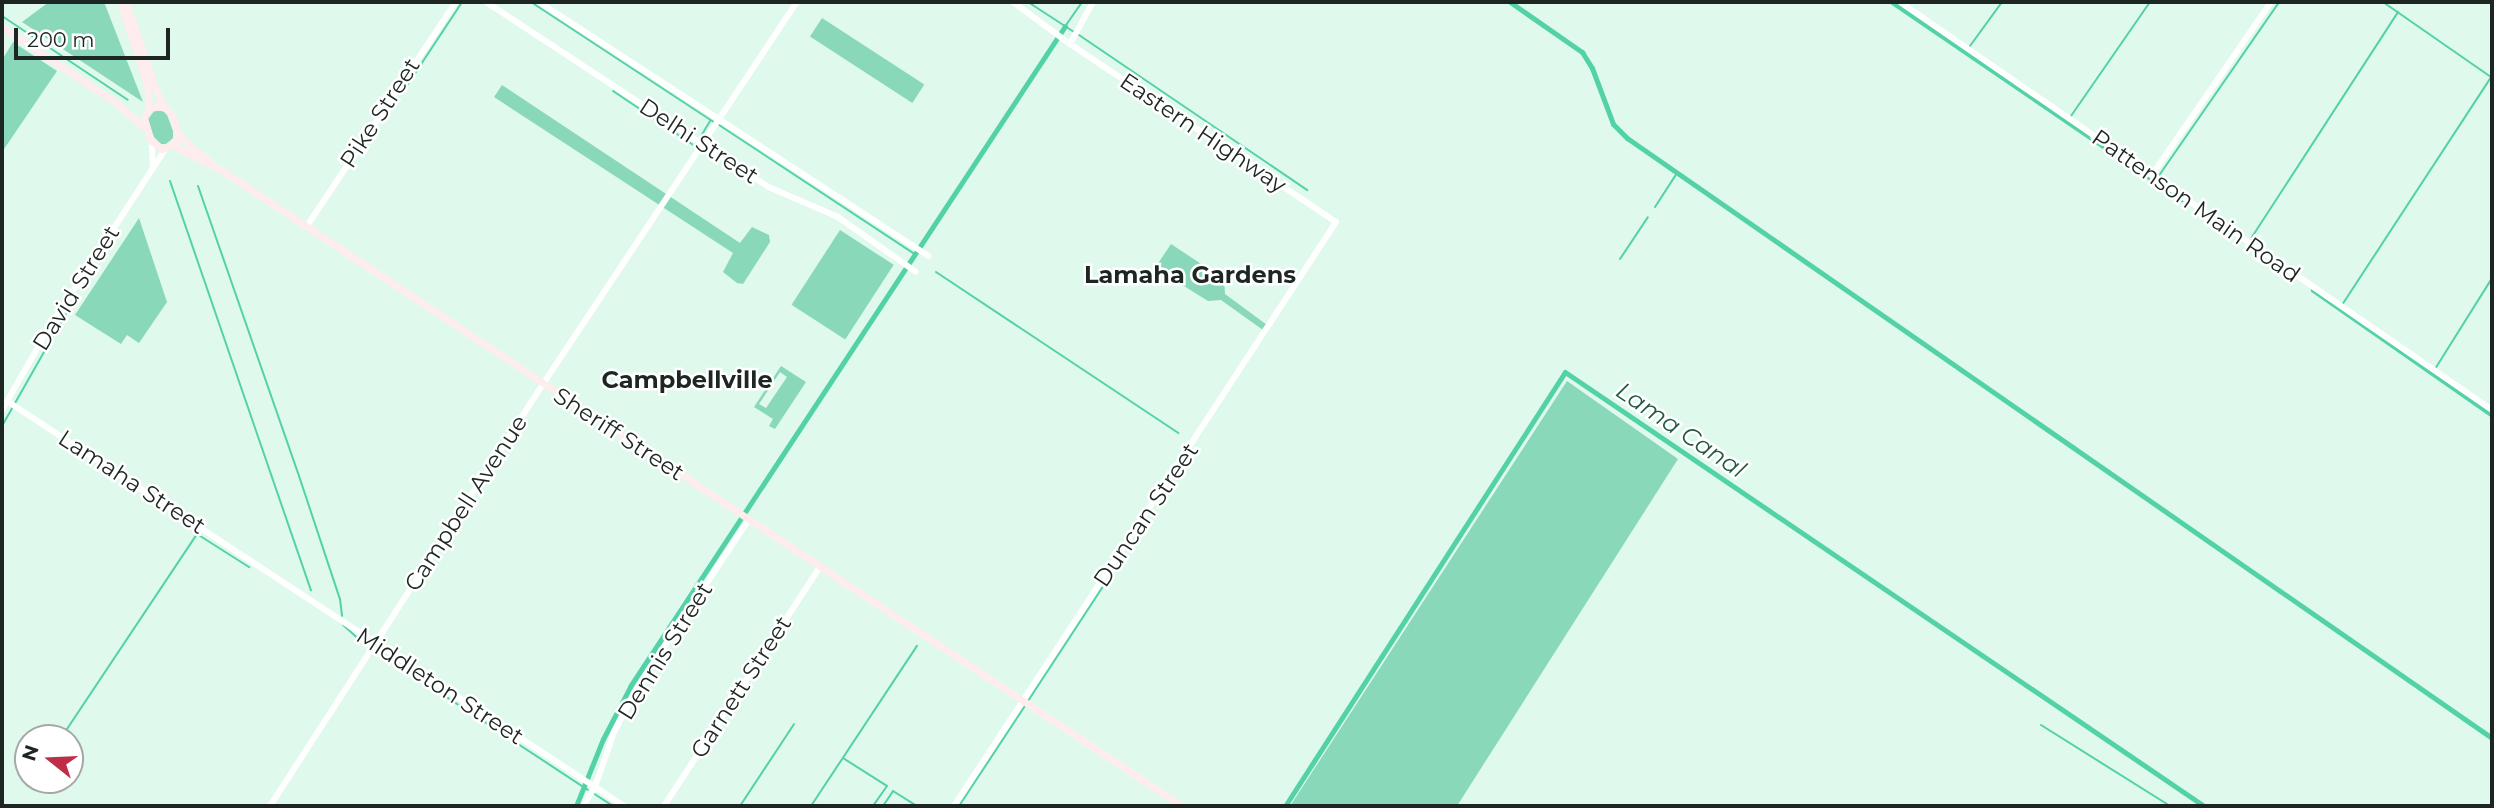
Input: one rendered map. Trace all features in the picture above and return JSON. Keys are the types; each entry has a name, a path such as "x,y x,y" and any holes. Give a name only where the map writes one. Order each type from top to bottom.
{"main road":[{"path":"2,27 126,111 145,128 152,143 169,147 177,131 172,115 163,106 150,83 120,2"},
{"path":"126,2 150,83 145,128"},
{"path":"126,111 163,106"},
{"name":"Sheriff Street","path":"177,131 186,143 216,167 1182,806"},
{"name":"Sheriff Street","path":"169,147 216,167"}],"street":[{"name":"Pike Street","path":"307,226 456,2"},
{"name":"Delhi Street","path":"486,2 703,146 771,188 838,217 916,272"},
{"name":"Delhi Street","path":"538,2 718,123 928,256"},
{"name":"Campbell Avenue","path":"270,806 543,384 797,2"},
{"name":"Eastern Highway","path":"1013,2 1052,29 1072,38 1336,222"},
{"path":"1072,38 1093,2"},
{"name":"Pattenson Main Road","path":"1900,2 2492,410"},
{"path":"2152,175 2271,2"},
{"path":"152,143 153,168"},
{"name":"David Street","path":"2,410 12,404 52,323 169,147"},
{"name":"Duncan Street","path":"954,806 1025,703 1336,222"},
{"name":"Lamaha Street","path":"12,404 257,564"},
{"name":"Dennis Street","path":"593,787 614,732 638,687 748,521"},
{"name":"Middleton Street","path":"257,564 624,806"},
{"name":"Garnett Street","path":"664,806 819,568"},
{"path":"583,806 593,787"}],"green space":[{"path":"49,2 104,2 143,102 22,22"},
{"path":"822,18 924,84 912,103 810,36"},
{"path":"13,42 57,71 2,152 2,60"},
{"path":"502,85 740,243 752,227 769,235 770,242 743,284 737,283 723,272 733,253 494,97"},
{"path":"155,110 166,112 173,131 173,138 166,144 161,144 154,137 148,119"},
{"path":"139,218 167,302 139,343 127,335 121,344 75,315"},
{"path":"840,230 894,265 845,339 792,305"},
{"path":"1171,244 1224,279 1225,294 1267,325 1263,330 1221,300 1208,301 1155,268"},
{"path":"781,366 806,382 775,429 769,426 773,419 754,407","holes":["780,372 787,377 766,408 759,404"]},
{"path":"1567,381 1678,459 1457,806 1290,806"}],"waterway":[{"path":"408,84 462,2"},
{"path":"531,2 714,122"},
{"path":"1028,2 1074,32"},
{"path":"1066,25 1082,2"},
{"path":"1510,2 1582,52 1592,68 1613,124 1627,138 2492,738"},
{"path":"1892,2 2181,199"},
{"path":"1970,46 2002,2"},
{"path":"2071,116 2150,2"},
{"path":"2158,177 2279,2"},
{"path":"2383,2 2491,77"},
{"path":"2250,240 2398,12"},
{"path":"2,16 128,100"},
{"path":"576,806 603,739 631,685 1065,26"},
{"path":"1079,35 1307,190"},
{"path":"2342,305 2491,77"},
{"path":"613,91 695,146 710,121"},
{"path":"719,125 915,254"},
{"path":"1655,207 1676,175"},
{"path":"170,181 311,590"},
{"path":"198,186 299,476 340,599 342,616"},
{"path":"1620,259 1648,217"},
{"path":"936,272 1178,433"},
{"path":"2435,369 2492,278"},
{"path":"2313,290 2492,415"},
{"path":"2,426 69,308"},
{"name":"Lama Canal","path":"1285,806 1565,372 2204,806"},
{"path":"70,724 197,534 249,567"},
{"path":"1028,701 1106,582"},
{"path":"343,625 363,643"},
{"path":"811,806 917,646"},
{"path":"378,652 588,790"},
{"path":"959,806 1025,706"},
{"path":"740,806 794,724"},
{"path":"2041,725 2170,806"},
{"path":"843,758 887,786 873,806"},
{"path":"883,806 893,791 917,806"},
{"path":"593,793 613,806"}],"district":[{"name":"Lamaha Gardens","path":"1190,275"},
{"name":"Campbellville","path":"687,380"}]}
